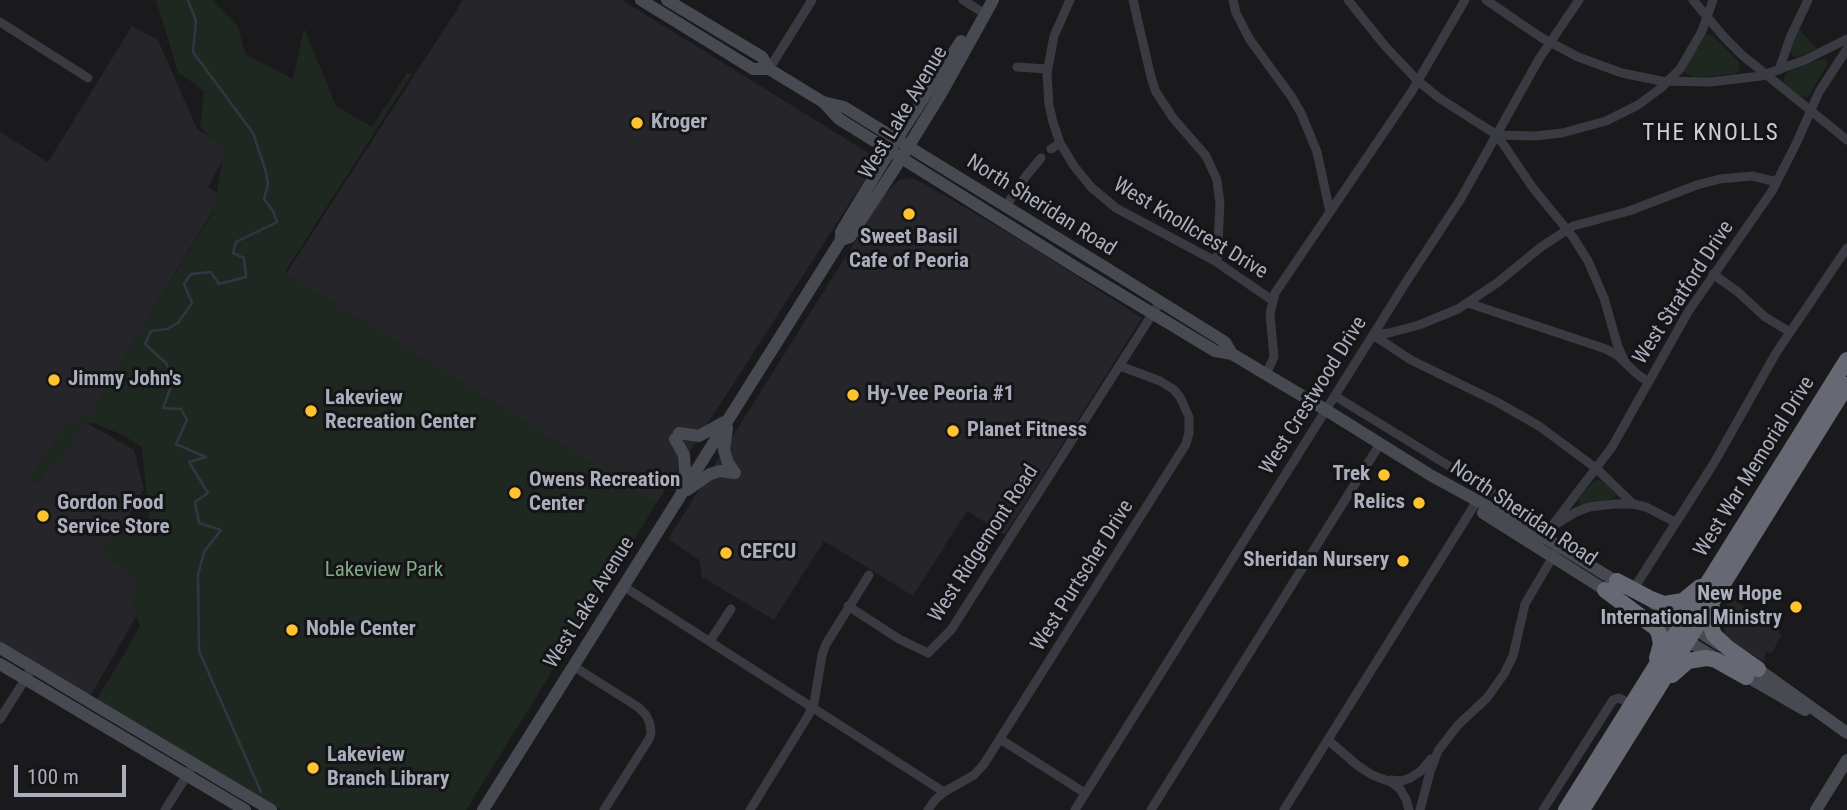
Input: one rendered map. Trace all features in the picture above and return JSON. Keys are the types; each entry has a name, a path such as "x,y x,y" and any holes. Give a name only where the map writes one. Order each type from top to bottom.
{"highway":[{"name":"West War Memorial Drive","path":"1582,810 1630,734 1735,540 1847,360"},
{"name":"West War Memorial Drive","path":"1566,810 1632,705 1731,572 1847,386"},
{"path":"1611,586 1656,602 1678,603 1700,587 1735,540"},
{"path":"1731,572 1714,603 1710,626 1713,634 1752,673"},
{"path":"1611,586 1656,628 1660,636 1659,653 1632,705"},
{"path":"1630,734 1669,678 1688,661 1698,658 1712,659 1752,673"}],"main road":[{"name":"North Sheridan Road","path":"640,0 753,69 769,69"},
{"name":"North Sheridan Road","path":"653,0 662,5 672,3 762,57 769,69 822,102 839,119 872,131 928,166 1006,206 1225,342 1232,354"},
{"name":"West Lake Avenue","path":"485,809 841,240 841,232 893,145 991,0"},
{"name":"West Lake Avenue","path":"841,240 850,237 890,177 922,125 983,12"},
{"path":"875,174 872,131 909,120"},
{"path":"890,177 928,166 921,137 922,125"},
{"name":"North Sheridan Road","path":"928,166 970,201 1082,271 1215,351 1232,354 1266,374 1475,504 1543,538 1555,552 1847,733"},
{"path":"970,201 983,202 999,210 1006,206"},
{"path":"1045,231 1058,246 1076,258 1082,265 1082,271 1093,269 1113,279 1132,284"},
{"path":"681,495 685,471 684,455 677,436 699,436 730,418"},
{"path":"681,495 710,474 720,471 735,473 724,450 730,418"},
{"path":"0,648 194,764 255,806 271,810"},
{"path":"0,664 244,810"},
{"path":"1816,810 1847,760"}],"street":[{"path":"769,69 812,0"},
{"path":"963,0 983,12"},
{"name":"West Knollcrest Drive","path":"1070,0 1054,36 1047,69 1051,112 1060,143 1083,179 1107,201 1131,217 1217,262 1272,300 1270,314 1274,357 1266,374"},
{"path":"1133,0 1158,96 1172,118 1206,156 1214,172 1220,204 1217,262"},
{"path":"1233,0 1236,13 1250,40 1292,96 1301,113 1317,152 1330,212"},
{"path":"1348,0 1418,81 1439,98 1497,135 1533,188 1581,250 1604,298 1625,362"},
{"path":"1272,300 1418,81 1465,0"},
{"path":"1486,0 1578,57 1633,76 1668,81 1710,82 1764,75 1810,58 1847,39"},
{"name":"West Crestwood Drive","path":"1075,810 1464,193 1527,80 1579,0"},
{"path":"1693,0 1732,46 1764,75 1847,140"},
{"path":"1497,135 1548,135 1606,121 1638,105 1680,69 1690,53 1713,0"},
{"path":"1779,70 1791,33 1808,0"},
{"path":"0,22 88,78"},
{"name":"West Stratford Drive","path":"1543,538 1597,469 1679,326 1777,182 1823,83 1847,49"},
{"path":"1017,66 1047,69"},
{"path":"1051,149 1060,143"},
{"path":"1006,206 1041,158"},
{"path":"1373,335 1419,325 1468,303 1567,229 1629,211 1720,179 1752,176 1777,182"},
{"path":"1638,582 1714,463 1768,367 1847,248"},
{"path":"1713,274 1738,292 1761,314 1790,332"},
{"name":"West Ridgemont Road","path":"848,607 928,653 951,630 1160,302"},
{"path":"1468,303 1600,346 1615,353 1648,382"},
{"path":"1373,335 1411,360 1528,418 1597,469 1633,504"},
{"name":"West Purtscher Drive","path":"928,810 937,797 978,772 1186,444 1190,422 1180,397 1160,381 1120,366"},
{"path":"1335,396 1543,538 1573,513 1614,504 1633,504 1650,509 1675,522"},
{"path":"1151,810 1380,444"},
{"path":"1284,810 1475,504"},
{"path":"1382,778 1402,781 1414,776 1424,768 1458,725 1487,698 1513,656 1525,604 1555,552"},
{"path":"750,810 813,706 824,649 869,575"},
{"path":"623,586 944,792"},
{"path":"710,641 731,609"},
{"path":"573,666 638,708 646,715 650,724 649,739 604,810"},
{"path":"0,719 33,667"},
{"path":"1543,810 1613,699 1619,698 1632,705"},
{"path":"1000,739 1085,793"},
{"path":"1328,740 1367,772 1401,789 1409,810"},
{"path":"1420,810 1433,764 1443,743"},
{"path":"165,810 194,764"}],"shaded area":[{"path":"463,0 622,0 878,159 656,504 282,280"},
{"path":"132,26 158,40 197,129 229,149 208,187 221,197 85,422 134,450 144,489 106,555 155,584 89,698 0,642 0,132 48,162"},
{"path":"912,178 1030,246 1142,318 1005,535 967,511 913,596 824,541 774,620 702,577 699,560 668,539 885,194 899,180"},
{"path":"1731,598 1780,629 1778,633 1782,635 1771,654 1766,651 1764,662 1723,636 1724,626 1716,622"}],"green space":[{"name":"Lakeview Park","path":"156,0 212,0 238,26 245,54 293,79 304,28 336,106 372,127 407,73 412,74 285,272 656,504 466,810 281,810 97,699 140,626 129,598 139,580 101,554 116,531 149,519 142,447 121,434 90,422 37,484 28,479 66,423 90,412 213,212 224,151 200,127 204,91 178,72"},
{"path":"1798,28 1817,49 1797,57 1790,52"},
{"path":"1706,34 1712,35 1737,60 1740,66 1738,72 1695,77 1686,74 1684,68"},
{"path":"1820,59 1828,63 1807,97 1799,96 1784,83 1788,72"},
{"path":"1597,480 1602,481 1616,494 1615,498 1581,506 1579,498"}],"waterway":[{"path":"188,0 196,21 193,52 253,133 266,172 268,184 264,199 277,222 236,242 233,253 244,258 246,277 219,284 211,272 191,274 184,284 192,303 178,323 167,329 151,331 145,344 166,363 174,379 163,408 181,409 187,420 176,444 206,457 189,462 208,493 195,502 199,523 221,530 204,552 198,575 199,651 261,792"}],"place":[{"name":"Kroger","path":"637,123"},
{"name":"Sweet Basil Cafe of Peoria","path":"909,214"},
{"name":"Jimmy John's","path":"54,380"},
{"name":"Hy-Vee Peoria #1","path":"853,395"},
{"name":"Lakeview Recreation Center","path":"311,411"},
{"name":"Planet Fitness","path":"953,431"},
{"name":"Trek","path":"1384,475"},
{"name":"Owens Recreation Center","path":"515,493"},
{"name":"Relics","path":"1419,503"},
{"name":"Gordon Food Service Store","path":"43,516"},
{"name":"CEFCU","path":"726,553"},
{"name":"Sheridan Nursery","path":"1403,561"},
{"name":"New Hope International Ministry","path":"1796,607"},
{"name":"Noble Center","path":"292,630"},
{"name":"Lakeview Branch Library","path":"313,768"}],"district":[{"name":"THE KNOLLS","path":"1711,134"}]}
